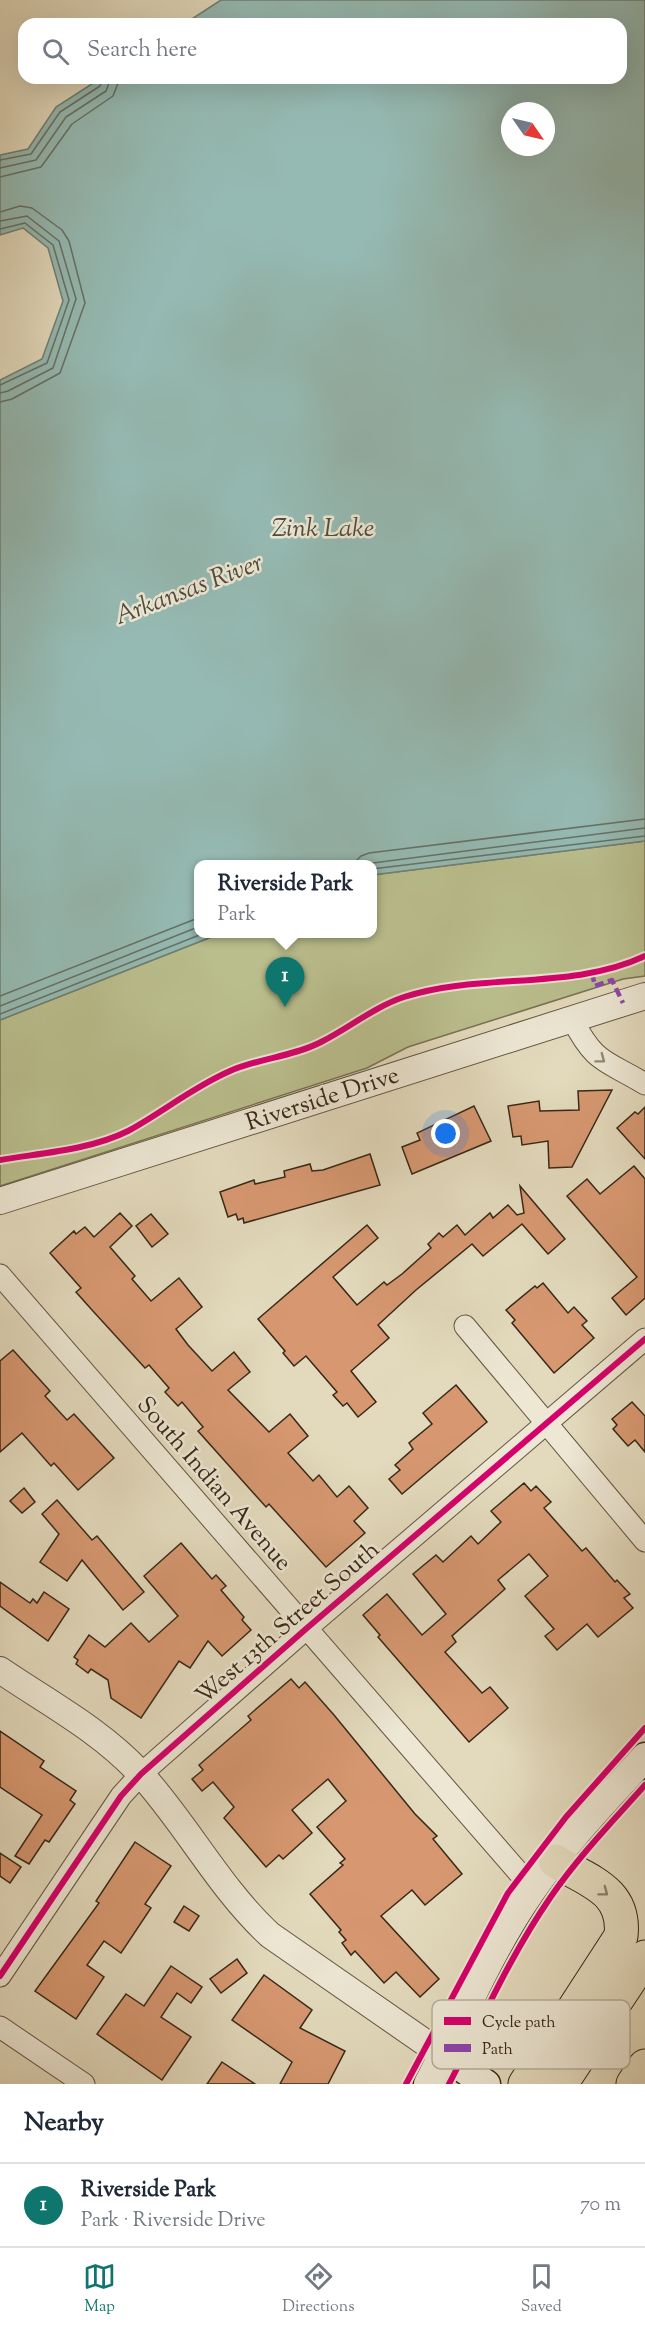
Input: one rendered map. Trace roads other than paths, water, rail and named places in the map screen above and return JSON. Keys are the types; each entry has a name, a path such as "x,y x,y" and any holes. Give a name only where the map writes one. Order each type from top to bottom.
{"highway":[{"path":"555,1861 608,1893 617,1904 622,1927 616,1946 591,2000"},
{"path":"612,2000 645,1958"},
{"path":"633,2084 645,2066"},
{"path":"525,2084 559,2069"}],"main road":[{"path":"470,2000 533,1889 645,1757"},
{"path":"428,2084 436,2069"},
{"path":"464,2069 486,2084"}],"street":[{"name":"Riverside Drive","path":"0,1201 645,996"},
{"path":"572,1019 586,1045 597,1058 645,1084"},
{"name":"South Indian Avenue","path":"0,1275 533,1889"},
{"path":"465,1326 545,1425 645,1541"},
{"name":"West 13th Street South","path":"0,1976 121,1796 141,1774 307,1628 645,1339"},
{"path":"0,1670 112,1745 141,1774 249,1913 270,1935 432,2047"},
{"path":"0,2027 84,2084"}],"water":[{"name":"Zink Lake","path":"221,0 645,0 645,841 377,874 377,860 194,860 194,938 209,938 0,1020 0,380 42,359 63,301 48,248 23,228 0,235 0,155 28,149 56,107 92,84 627,84 627,18 193,18"}],"place":[{"name":"Riverside Park","path":"285,1007"}],"water label":[{"name":"Arkansas River","path":"188,588"}]}
